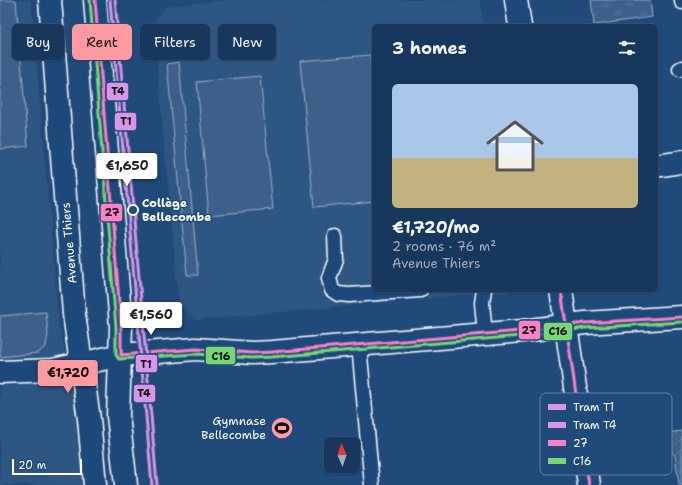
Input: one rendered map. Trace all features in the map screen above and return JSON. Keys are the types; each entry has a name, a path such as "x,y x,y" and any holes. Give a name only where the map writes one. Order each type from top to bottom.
{"main road":[{"name":"Avenue Thiers","path":"50,0 74,314 89,419 95,485"},
{"path":"95,0 121,327 118,416 126,485"},
{"path":"516,0 520,24"},
{"path":"658,166 682,162"},
{"path":"561,292 576,393"},
{"path":"0,372 53,370 121,355 196,349 252,354 485,334 584,323 682,317"},
{"path":"588,475 589,485"}],"lane":[{"path":"335,236 336,259 329,278 332,290 338,294 349,295 392,292"},
{"path":"484,292 482,303 485,334"},
{"path":"360,345 372,485"}],"shaded area":[{"path":"0,0 31,0 33,24 12,24 12,60 36,60 59,327 76,395 85,485 0,485"},
{"name":"Collège Bellecombe","path":"228,0 480,0 484,24 372,24 372,292 508,292 507,293 483,293 196,320 179,306 156,60 210,60 210,24 153,24 153,22 166,6"}],"green space":[{"path":"0,0 16,0 18,24 12,24 12,60 21,60 28,146 0,149"},
{"path":"591,0 650,0 652,17 594,24"},
{"path":"370,55 372,76 372,201 314,207 300,61"},
{"path":"179,62 198,275 187,275 167,64"},
{"path":"260,76 273,209 209,215 197,82"},
{"path":"46,312 48,334 46,346 38,353 0,357 0,316"},
{"path":"682,431 682,485 679,485 675,456 672,452 672,432"}],"tram line":[{"name":"T4","path":"110,0 152,485"},
{"name":"T1","path":"115,0 157,485"}],"transit line":[{"name":"C16","path":"90,0 116,327 116,355 119,359 196,354 252,358 272,357 522,336 585,328 682,322"},
{"name":"27","path":"95,0 121,327 121,355 196,349 252,353 272,352 522,331 585,323 682,317"},
{"name":"27","path":"561,292 576,393"},
{"name":"27","path":"588,475 589,485"}],"place":[{"name":"Collège Bellecombe","path":"133,210"},
{"name":"Gymnase Bellecombe","path":"282,428"}]}
